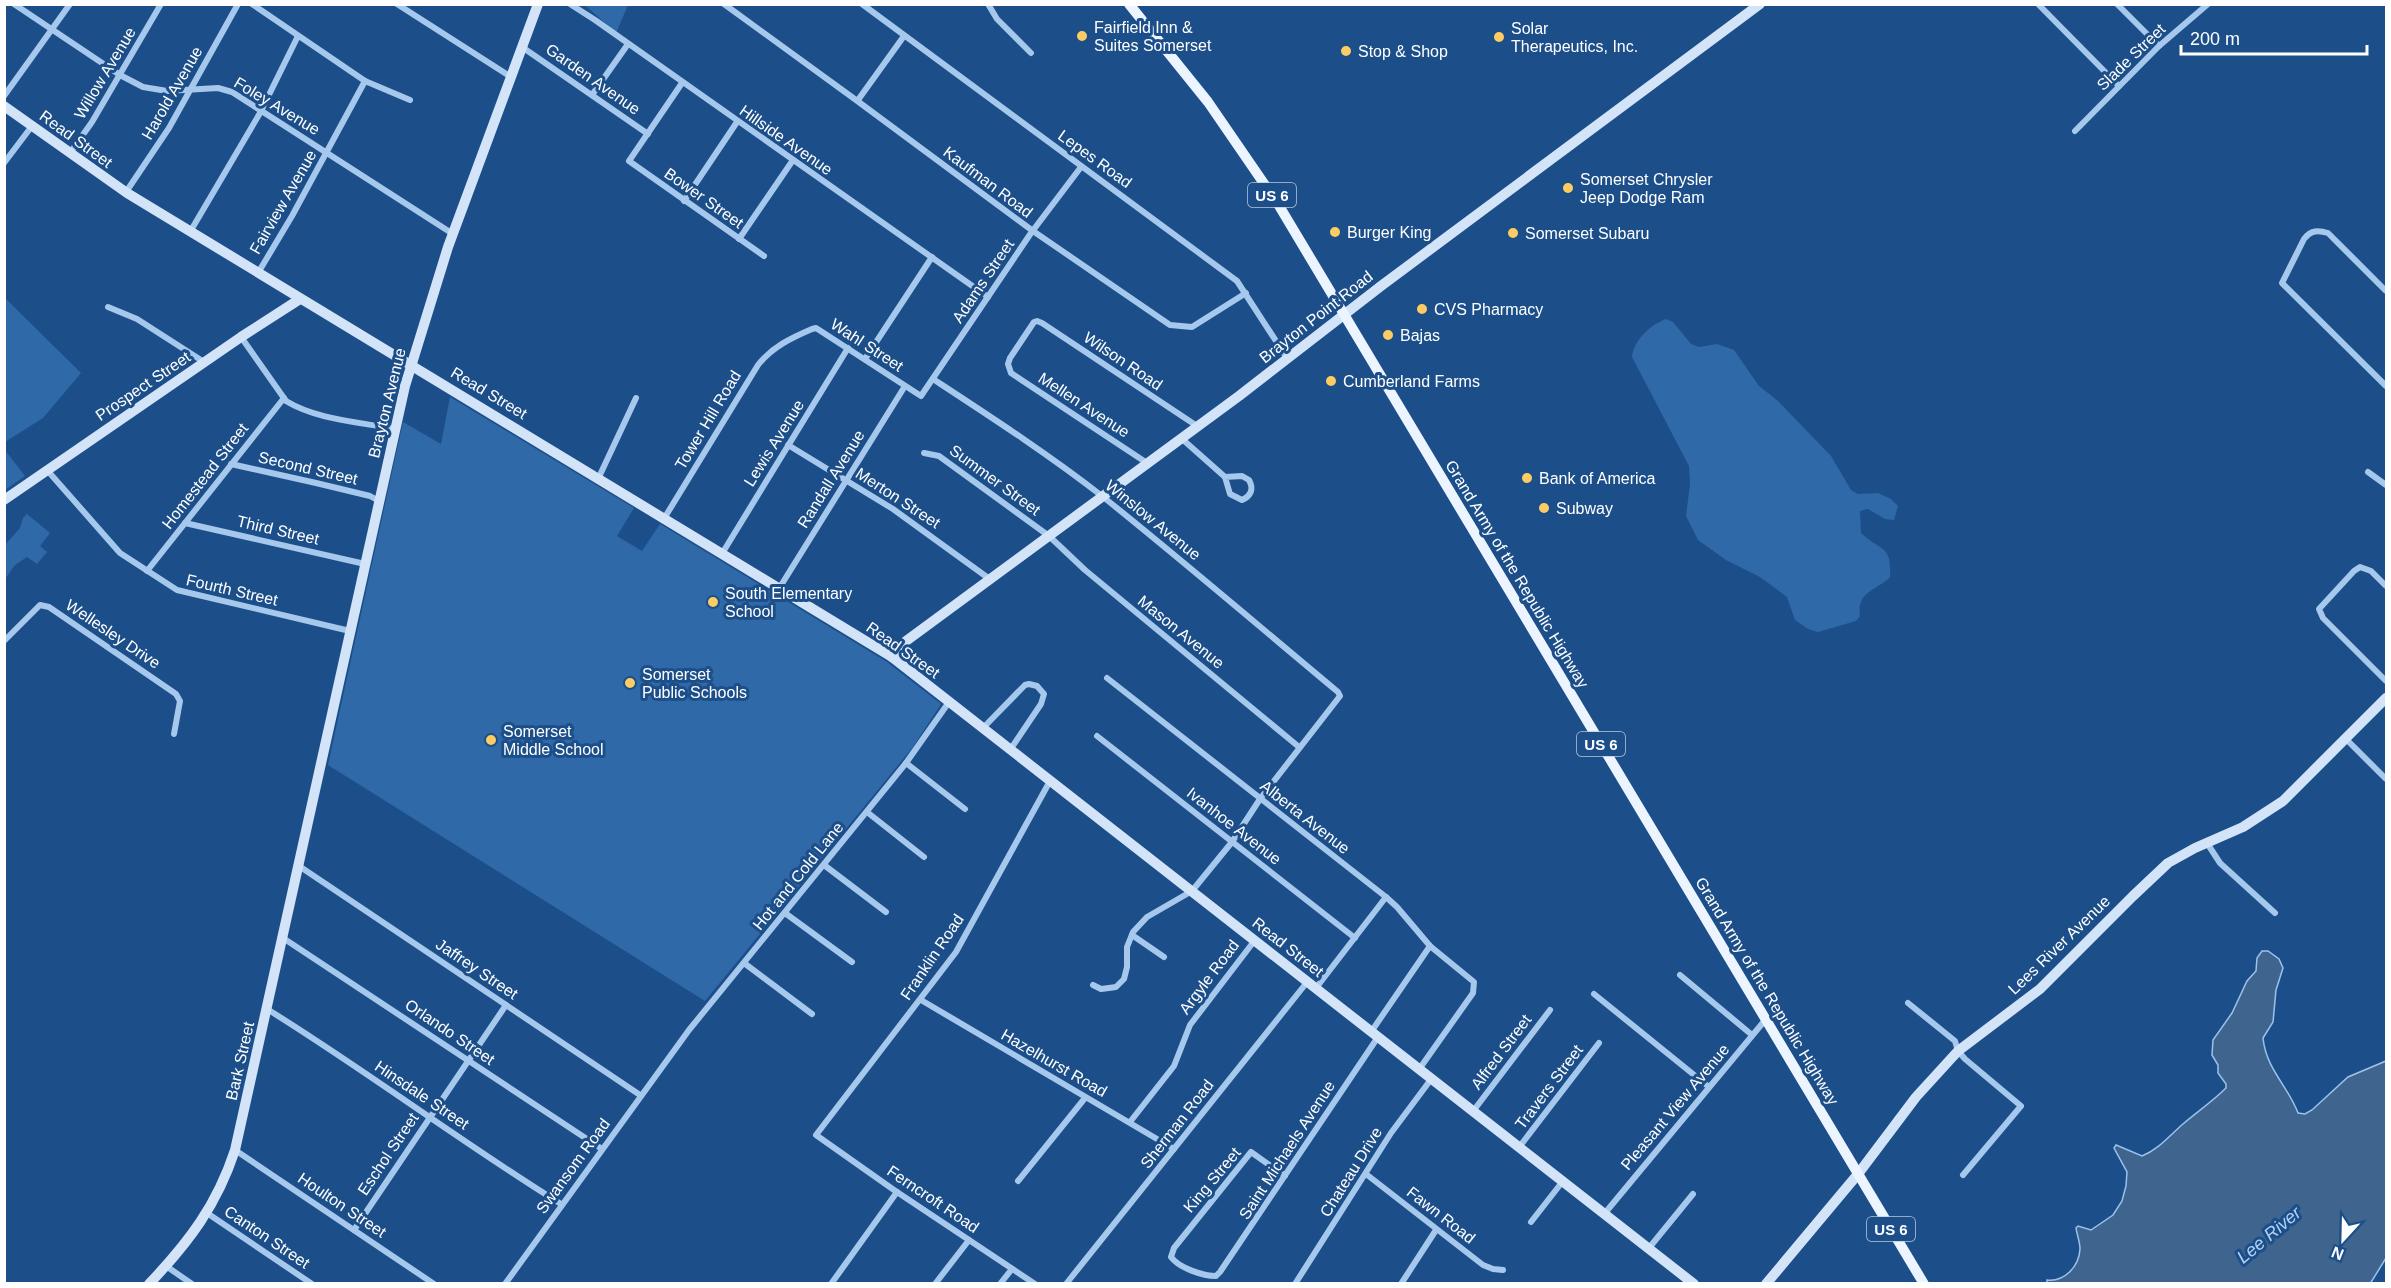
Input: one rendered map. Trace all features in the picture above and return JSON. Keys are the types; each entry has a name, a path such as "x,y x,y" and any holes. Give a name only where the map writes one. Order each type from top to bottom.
{"main road":[{"name":"Brayton Avenue","path":"309,823 364,564 411,364 453,234 538,4"},
{"name":"Grand Army of the Republic Highway","path":"1129,4 1185,72 1233,137 1278,204 1858,1174"},
{"name":"Brayton Point Road","path":"892,657 902,644 1760,4"},
{"name":"Read Street","path":"4,106 126,192 190,232 723,552 892,657 1694,1284"},
{"name":"Prospect Street","path":"4,500 204,362 300,299"},
{"name":"Lees River Avenue","path":"1766,1284 1858,1174 1916,1097 1958,1051 2040,989 2157,872 2181,855 2243,827 2283,801 2386,698"},
{"name":"Bark Street","path":"149,1284 195,1232 221,1187 235,1150 309,823"},
{"name":"US 6","path":"1858,1174 1924,1284"}],"street":[{"name":"Foley Avenue","path":"14,4 120,75 151,90 225,89 262,110 453,234"},
{"path":"4,96 70,4"},
{"name":"Willow Avenue","path":"70,153 93,122 161,4"},
{"name":"Harold Avenue","path":"126,192 142,171 191,90 238,4"},
{"path":"252,4 365,81 410,100"},
{"path":"397,4 511,77"},
{"name":"Hillside Avenue","path":"570,4 988,297"},
{"name":"Kaufman Road","path":"724,4 858,100 1033,231 1134,302 1177,327 1192,327 1246,293"},
{"name":"Lepes Road","path":"862,4 1081,167 1219,266 1246,293 1287,358"},
{"path":"988,4 997,19 1031,53"},
{"path":"2038,4 2119,86"},
{"path":"2117,4 2160,46"},
{"name":"Slade Street","path":"2075,132 2160,46 2208,4"},
{"path":"190,232 262,110 298,36"},
{"path":"858,100 904,36"},
{"path":"592,95 628,44"},
{"name":"Garden Avenue","path":"522,47 648,134"},
{"name":"Fairview Avenue","path":"258,273 365,81"},
{"path":"648,134 682,83"},
{"path":"684,201 738,122"},
{"path":"4,164 32,126"},
{"name":"Bower Street","path":"648,134 629,161 764,256"},
{"path":"739,239 793,160"},
{"name":"Adams Street","path":"905,386 921,396 1033,231 1081,167"},
{"path":"2386,291 2328,233 2319,231 2308,234 2304,239 2282,284 2386,386"},
{"path":"865,359 932,257"},
{"path":"108,307 137,319 204,362"},
{"name":"Wilson Road","path":"1009,368 1011,358 1037,321 1197,426"},
{"name":"Wahl Street","path":"782,343 816,328 905,386"},
{"path":"241,337 284,398 291,404 309,412 395,429"},
{"name":"Tower Hill Road","path":"665,517 758,365 769,352 782,343"},
{"name":"Lewis Avenue","path":"723,552 848,348"},
{"name":"Mellen Avenue","path":"1009,368 1018,378 1147,463"},
{"name":"Winslow Avenue","path":"933,379 1037,448 1101,496 1192,568 1338,692 1339,700 1299,747"},
{"name":"Randall Avenue","path":"780,587 905,386"},
{"name":"Homestead Street","path":"147,571 284,398"},
{"path":"599,477 636,398"},
{"path":"1181,438 1226,477 1227,487 1234,498 1242,500 1250,496 1249,480 1242,476 1226,477"},
{"name":"Merton Street","path":"788,445 928,533 991,579"},
{"name":"Summer Street","path":"924,453 939,456 1049,536"},
{"name":"Second Street","path":"231,464 370,496 379,501"},
{"name":"Fourth Street","path":"47,470 120,553 183,594 350,631"},
{"path":"2368,472 2386,485"},
{"name":"Third Street","path":"185,523 364,564"},
{"name":"Mason Avenue","path":"1049,536 1084,570 1299,747"},
{"path":"2386,586 2371,571 2360,567 2319,609 2323,618 2386,681"},
{"name":"Wellesley Drive","path":"4,640 40,605 49,607 176,694 180,701 174,734"},
{"name":"Alberta Avenue","path":"1107,678 1386,897 1430,946 1473,982 1475,987 1473,993 1420,1068"},
{"path":"983,729 1025,685 1037,686 1044,694 1041,704 1010,750"},
{"name":"Hot and Cold Lane","path":"663,1064 906,763 949,702"},
{"name":"Ivanhoe Avenue","path":"1097,736 1355,938"},
{"path":"2345,738 2386,778"},
{"path":"1093,985 1105,989 1116,987 1124,979 1127,968 1127,947 1132,935 1147,917 1192,891 1232,842 1260,799 1299,747"},
{"path":"906,763 965,809"},
{"name":"Franklin Road","path":"816,1136 960,946 1050,781"},
{"path":"867,812 924,856"},
{"path":"2207,843 2220,863 2276,913"},
{"path":"824,865 886,912"},
{"name":"Jaffrey Street","path":"299,866 640,1095"},
{"name":"Sherman Road","path":"1070,1282 1174,1149 1312,985 1355,938 1386,897"},
{"path":"785,913 852,962"},
{"path":"1132,935 1164,957"},
{"name":"Orlando Street","path":"283,938 602,1149"},
{"name":"Argyle Road","path":"1130,1122 1174,1066 1190,1025 1255,940"},
{"name":"Saint Michaels Avenue","path":"1216,1276 1246,1237 1430,946"},
{"path":"744,963 812,1014"},
{"path":"1680,975 1752,1035"},
{"path":"1594,994 1708,1087"},
{"name":"Hazelhurst Road","path":"921,1000 1174,1149"},
{"path":"1908,1003 1955,1041 1958,1051 1965,1059 2020,1106 1963,1175"},
{"name":"Eschol Street","path":"354,1230 506,1005"},
{"name":"Hinsdale Street","path":"267,1009 561,1204"},
{"name":"Alfred Street","path":"1474,1110 1550,1010"},
{"name":"Pleasant View Avenue","path":"1605,1213 1766,1019"},
{"name":"Travers Street","path":"1520,1146 1599,1043"},
{"name":"Swansom Road","path":"505,1284 663,1064"},
{"name":"Chateau Drive","path":"1295,1284 1391,1132 1432,1078"},
{"path":"1018,1181 1085,1098"},
{"name":"Ferncroft Road","path":"816,1136 1035,1284"},
{"name":"Houlton Street","path":"235,1150 434,1284"},
{"name":"King Street","path":"1216,1276 1208,1276 1179,1265 1170,1257 1174,1248 1251,1152 1285,1176"},
{"name":"Fawn Road","path":"1366,1174 1483,1265 1503,1270"},
{"path":"1531,1222 1563,1180"},
{"path":"831,1284 897,1192"},
{"path":"1649,1248 1693,1194"},
{"name":"Canton Street","path":"207,1213 312,1284"},
{"path":"1401,1284 1436,1230"},
{"path":"935,1284 969,1240"},
{"path":"166,1266 192,1284"},
{"path":"1000,1284 1012,1269"}],"shaded area":[{"path":"585,5 628,5 616,33"},
{"path":"5,298 81,373 43,418 5,442"},
{"path":"1666,319 1673,322 1691,344 1699,347 1717,344 1734,350 1759,386 1778,401 1831,456 1851,490 1858,494 1878,493 1891,499 1898,506 1894,520 1885,519 1868,509 1860,511 1861,533 1887,554 1890,577 1869,592 1861,601 1860,616 1856,621 1818,632 1808,629 1795,620 1787,597 1760,577 1726,560 1698,540 1686,516 1690,484 1689,466 1632,357 1639,339 1654,325"},
{"name":"Somerset Public Schools","path":"450,397 634,508 617,536 642,551 660,524 887,662 941,704 913,747 705,1001 328,765 403,422 441,444"},
{"path":"4,449 25,476 5,490 4,490"},
{"path":"27,514 50,533 40,546 47,552 37,564 27,557 15,565 5,579 5,545 20,528"}],"water":[{"name":"Lee River","path":"2262,951 2268,951 2279,959 2283,968 2276,990 2273,1022 2263,1038 2265,1049 2268,1059 2298,1113 2305,1114 2312,1110 2348,1077 2386,1061 2386,1258 2370,1284 2047,1283 2047,1280 2065,1276 2077,1262 2080,1244 2076,1228 2078,1226 2091,1230 2113,1215 2122,1201 2127,1172 2114,1148 2116,1145 2142,1156 2148,1153 2226,1088 2212,1055 2213,1040 2232,1013 2247,981 2256,971 2257,958"}],"place":[{"name":"Fairfield Inn & Suites Somerset","path":"1082,36"},
{"name":"Solar Therapeutics, Inc.","path":"1499,37"},
{"name":"Stop & Shop","path":"1346,51"},
{"name":"Somerset Chrysler Jeep Dodge Ram","path":"1568,188"},
{"name":"Burger King","path":"1335,232"},
{"name":"Somerset Subaru","path":"1513,233"},
{"name":"CVS Pharmacy","path":"1422,309"},
{"name":"Bajas","path":"1388,335"},
{"name":"Cumberland Farms","path":"1331,381"},
{"name":"Bank of America","path":"1527,478"},
{"name":"Subway","path":"1544,508"},
{"name":"South Elementary School","path":"713,602"},
{"name":"Somerset Public Schools","path":"630,683"},
{"name":"Somerset Middle School","path":"491,740"}]}
